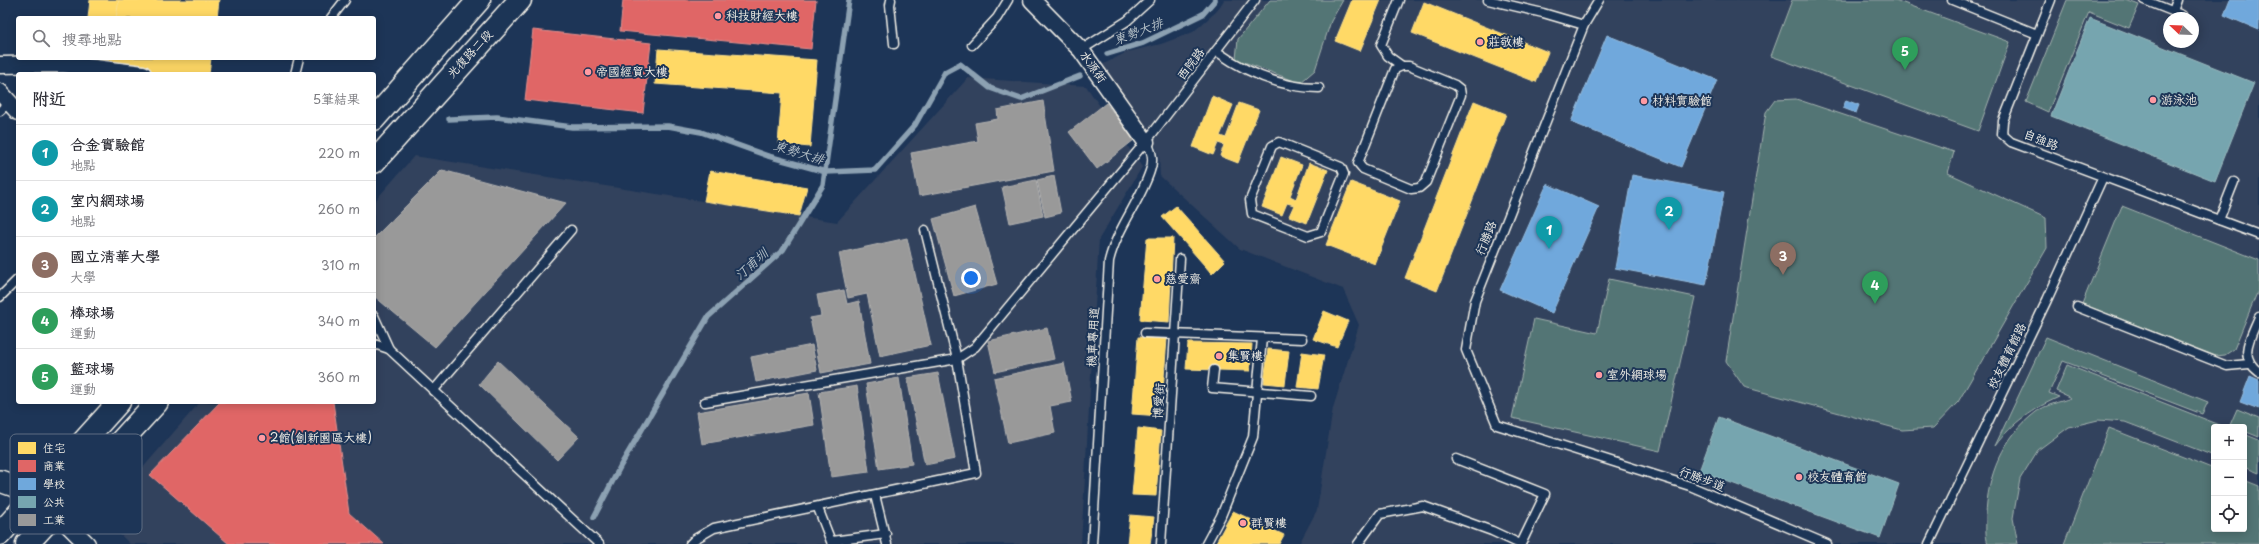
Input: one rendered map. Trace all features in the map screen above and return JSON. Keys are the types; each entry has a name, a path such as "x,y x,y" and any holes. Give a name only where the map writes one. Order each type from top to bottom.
{"main road":[{"path":"376,114 381,101 480,0"},
{"name":"光復路二段","path":"380,155 420,108 520,0"},
{"path":"90,434 117,404"},
{"path":"128,434 155,404"},
{"path":"0,534 10,523"},
{"path":"28,544 37,534"}],"street":[{"name":"水源街","path":"1032,0 1081,50 1146,142"},
{"path":"0,65 62,64 127,72"},
{"path":"0,482 10,485"},
{"path":"77,534 87,544"}],"lane":[{"path":"333,16 345,0"},
{"path":"891,0 890,5 894,44"},
{"path":"972,45 997,18 1008,0"},
{"path":"1081,50 1127,21 1150,0"},
{"name":"西院路","path":"957,359 975,347 1146,142 1255,0"},
{"path":"1399,0 1381,46 1388,56 1402,66 1409,66 1455,85 1460,90 1461,95 1426,182 1418,188 1411,189 1364,169 1358,163 1396,69 1402,66"},
{"path":"1488,0 1543,13 1584,25"},
{"name":"行勝路","path":"1563,446 1497,425 1466,350 1475,301 1584,25 1599,0"},
{"path":"1952,0 2037,34 2051,0"},
{"path":"2144,0 2173,11 2177,0"},
{"name":"自強路","path":"2037,34 2003,121 2002,134 2012,142 2259,235"},
{"path":"1216,51 1241,69 1260,76 1297,88 1319,88"},
{"path":"296,72 298,60"},
{"name":"機車專用道","path":"1092,544 1109,261 1113,247 1151,170 1152,150 1146,142"},
{"path":"1279,142 1284,143 1341,167 1344,174 1322,232 1308,236 1252,214 1250,200 1272,146 1279,142"},
{"name":"校友體育館路","path":"1929,544 2047,300 2103,177"},
{"path":"2219,220 2234,182"},
{"path":"433,391 571,230"},
{"path":"690,544 695,539 714,528 818,508 875,494 976,473 957,359 925,230"},
{"name":"博愛街","path":"1161,544 1180,259"},
{"path":"0,297 16,281"},
{"path":"2077,307 2227,366 2250,364"},
{"path":"2259,317 2246,354 2250,364 2259,372"},
{"path":"376,320 389,349 599,544"},
{"path":"1144,333 1302,339"},
{"path":"1206,544 1221,516 1253,437 1262,338"},
{"path":"376,345 389,349"},
{"path":"705,402 957,359"},
{"path":"1214,370 1212,388 1311,396"},
{"name":"行勝步道","path":"1563,446 1690,486 1827,544"},
{"path":"1358,544 1380,514 1423,506 1492,531 1521,544 1545,494 1456,459"},
{"path":"875,494 886,534 887,544"},
{"path":"818,508 832,543 886,534"}],"shaded area":[{"path":"1224,0 2259,0 2259,544 1299,544 1317,510 1333,408 1359,325 1343,289 1240,249 1160,176 1159,157 1152,134 1100,66 1127,52 1161,44 1193,32 1217,11"},
{"path":"968,78 1086,86 1142,167 1099,239 1081,544 130,544 120,534 142,534 142,469 198,404 376,404 376,200 414,156 837,222"}],"green space":[{"path":"1270,0 1343,0 1331,21 1315,70 1300,83 1236,59 1238,39"},
{"path":"1792,0 1895,0 2010,42 1978,131 1771,56"},
{"path":"2067,0 2126,0 2139,5 2129,28 2089,12 2048,112 2026,102"},
{"path":"1796,99 1954,152 1948,173 2046,218 2047,248 1958,402 1933,428 1902,430 1744,387 1726,361 1766,112 1775,100"},
{"path":"2122,206 2259,260 2259,288 2234,349 2225,355 2216,356 2082,304"},
{"name":"室外網球場","path":"1609,279 1695,297 1660,451 1512,418 1534,319 1597,333"},
{"path":"2046,337 2208,402 2202,414 2063,361 2049,393 2059,397 2031,412 2016,423 1995,446"},
{"path":"2067,365 2217,424 2211,424 2211,455 2125,422 2098,420 2069,427 2038,450 2020,479 2013,518 2018,544 1988,544 1986,537 1987,501 1999,458 2014,433 2036,412 2071,398 2056,391"},
{"path":"2237,409 2259,418 2259,437 2247,432 2247,424 2230,424"},
{"path":"2109,428 2211,468 2211,532 2247,532 2247,481 2259,486 2259,544 2064,544"},
{"path":"2247,435 2259,440 2259,473 2247,468"}],"building: 住宅":[{"path":"90,0 119,0 116,16 88,16"},
{"path":"119,0 219,0 217,16 116,16"},
{"path":"1352,0 1381,0 1360,51 1335,41"},
{"name":"莊敬樓","path":"1424,2 1548,52 1536,82 1412,33"},
{"path":"658,49 817,60 810,147 778,144 782,93 655,84"},
{"path":"84,60 112,60 110,71 83,67"},
{"path":"112,60 211,60 209,72 110,71"},
{"path":"1212,96 1233,105 1220,136 1226,138 1239,103 1259,110 1238,163 1220,156 1224,145 1218,143 1213,155 1193,147"},
{"path":"1474,101 1506,114 1437,291 1405,278"},
{"path":"1281,157 1302,165 1290,196 1296,199 1309,163 1328,170 1307,223 1289,216 1294,205 1287,203 1282,215 1262,207"},
{"path":"710,171 807,187 799,216 704,201"},
{"path":"1351,182 1400,201 1375,264 1326,245"},
{"path":"1176,206 1225,261 1212,274 1162,217"},
{"name":"慈愛齋","path":"1147,238 1173,238 1169,322 1140,320"},
{"path":"1324,311 1348,321 1337,347 1313,339"},
{"path":"1138,337 1167,339 1161,416 1132,414"},
{"name":"集賢樓","path":"1188,343 1252,344 1250,371 1186,369"},
{"path":"1268,349 1289,351 1285,385 1264,383"},
{"path":"1302,352 1324,355 1318,389 1297,387"},
{"path":"1138,428 1161,431 1156,496 1132,495"},
{"name":"群賢樓","path":"1233,511 1284,535 1279,544 1215,544"},
{"path":"1130,515 1154,517 1150,544 1127,544"}],"building: 商業":[{"name":"科技財經大樓","path":"623,0 816,0 811,49 620,31"},
{"name":"帝國經貿大樓","path":"533,30 651,43 643,113 525,100"},
{"name":"2館(創新園區大樓)","path":"218,404 333,404 349,513 384,544 229,544 150,475"}],"building: 學校":[{"path":"2230,0 2259,0 2259,30 2224,15"},
{"name":"材料實驗館","path":"1607,35 1717,80 1681,167 1571,122"},
{"path":"1846,100 1859,105 1856,113 1843,108"},
{"path":"1632,175 1724,192 1706,285 1615,268"},
{"path":"1547,184 1599,207 1552,313 1500,290"},
{"path":"2250,376 2259,380 2259,409 2240,402"}],"building: 公共":[{"name":"游泳池","path":"2090,18 2254,83 2215,181 2051,116"},
{"name":"校友體育館","path":"1719,417 1899,484 1880,538 1699,471"}],"building: 工業":[{"path":"1043,101 1054,171 919,196 911,153 978,141 975,123 998,119 997,110"},
{"path":"1106,103 1134,140 1097,169 1069,132"},
{"path":"442,170 566,203 435,347 376,298 376,236"},
{"path":"1054,176 1061,213 1045,217 1037,180"},
{"path":"1036,180 1043,216 1010,223 1002,187"},
{"path":"975,207 997,284 954,296 933,219"},
{"path":"907,238 931,345 880,356 867,294 848,298 839,253"},
{"path":"844,290 847,304 859,301 870,364 821,373 810,318 821,316 817,295"},
{"path":"1047,328 1054,359 995,372 988,341"},
{"path":"812,345 817,370 756,382 751,357"},
{"path":"498,361 579,437 557,460 479,384"},
{"path":"1064,363 1072,402 1050,406 1055,433 1008,443 994,378"},
{"path":"938,373 955,459 925,465 907,378"},
{"path":"899,378 912,464 879,469 866,384"},
{"path":"857,386 869,472 831,477 819,392"},
{"path":"809,393 814,425 702,444 697,412"}],"waterway":[{"name":"汀甫圳","path":"594,517 621,465 708,317 783,250 823,185 849,0"},
{"name":"東勢大排","path":"1107,54 1143,43 1203,14 1215,0"},
{"name":"東勢大排","path":"449,119 497,117 572,127 668,126 701,132 768,156 826,172 875,170 915,125 945,72 960,64 990,88 1021,99 1080,76"}],"place":[{"name":"科技財經大樓","path":"718,16"},
{"name":"莊敬樓","path":"1480,42"},
{"name":"籃球場","path":"1905,70"},
{"name":"帝國經貿大樓","path":"588,72"},
{"name":"游泳池","path":"2153,100"},
{"name":"材料實驗館","path":"1644,101"},
{"name":"室內網球場","path":"1669,230"},
{"name":"合金實驗館","path":"1549,249"},
{"name":"國立清華大學","path":"1783,275"},
{"name":"慈愛齋","path":"1157,279"},
{"name":"棒球場","path":"1875,304"},
{"name":"集賢樓","path":"1219,356"},
{"name":"室外網球場","path":"1599,375"},
{"name":"2館(創新園區大樓)","path":"262,438"},
{"name":"校友體育館","path":"1799,477"},
{"name":"群賢樓","path":"1243,523"}]}
